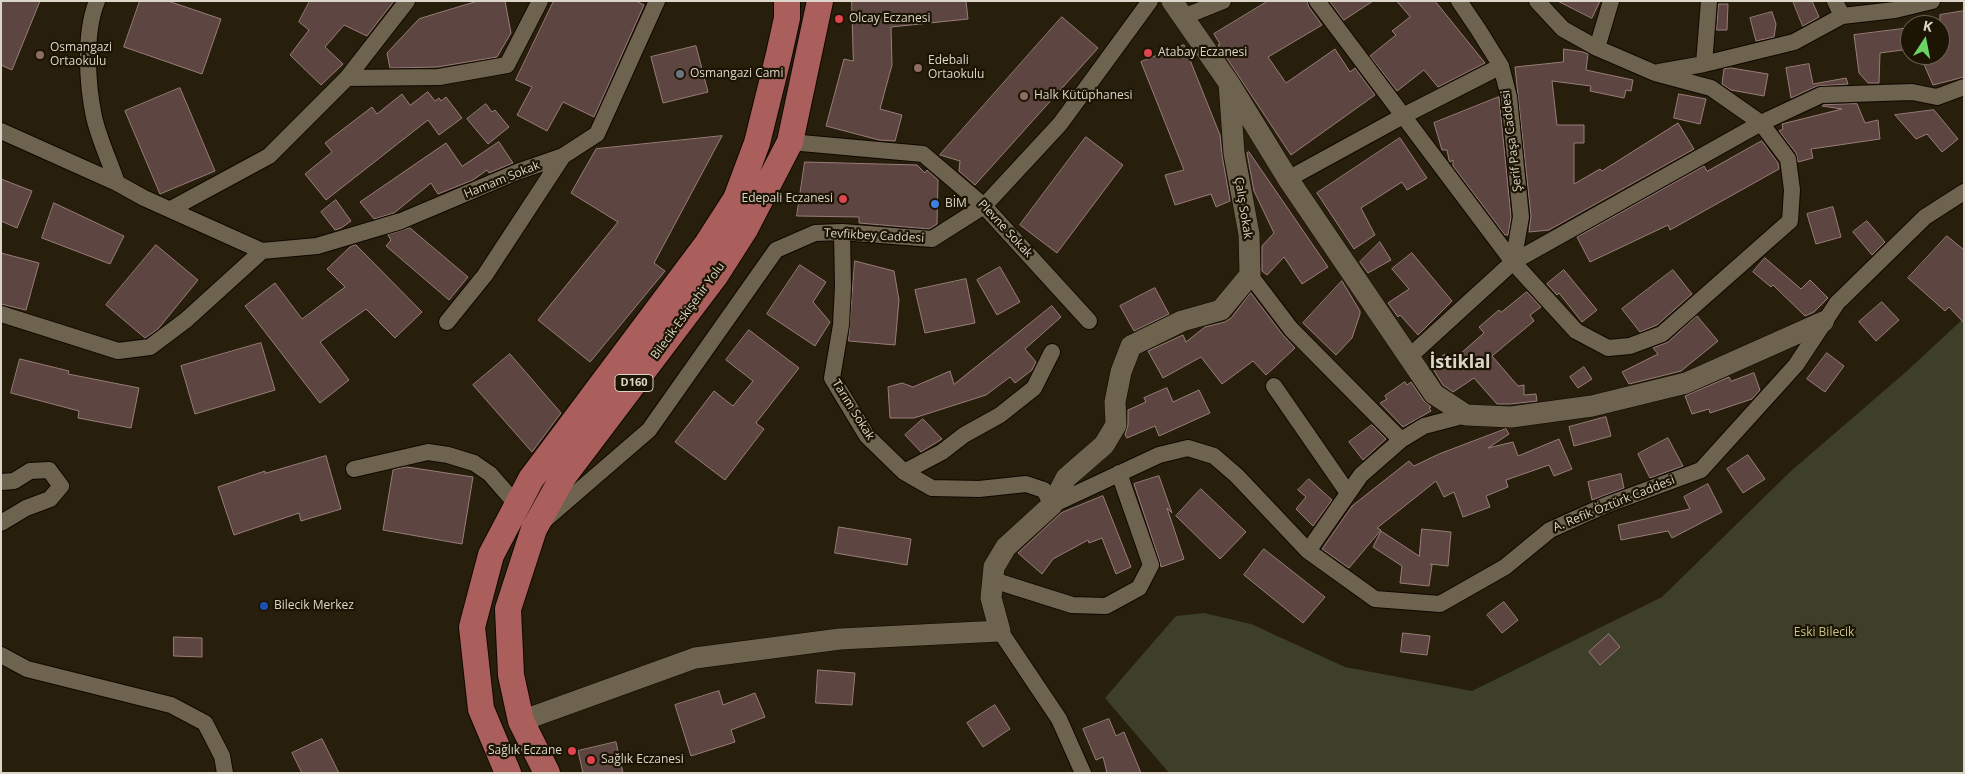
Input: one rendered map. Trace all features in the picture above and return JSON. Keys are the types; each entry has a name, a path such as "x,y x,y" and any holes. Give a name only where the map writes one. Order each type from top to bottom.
{"main road":[{"name":"Bilecik-Eskişehir Yolu","path":"508,773 481,710 472,627 491,555 531,479 707,244 736,199 758,144 787,18 787,1"},
{"name":"Bilecik-Eskişehir Yolu","path":"547,773 521,721 511,675 508,609 534,529 564,477 715,276 745,229 790,142 820,1"},
{"path":"476,658 521,721"}],"street":[{"path":"97,1 92,14 88,65 94,117 117,183"},
{"path":"171,209 269,156 347,78 407,1"},
{"path":"347,78 439,77 507,66 540,1"},
{"name":"Hamam Sokak","path":"262,251 317,246 401,221 518,172 563,156 597,134 657,1"},
{"name":"Tevfikbey Caddesi","path":"534,529 649,430 776,250 815,233 842,232 932,239 984,206 1060,124 1150,1"},
{"path":"1223,1 1178,9 1230,83 1288,179 1434,394 1466,415"},
{"path":"1317,1 1513,262 1576,331 1608,348 1630,346 1662,334 1790,221 1792,190 1788,159 1761,123 1711,88 1655,73 1597,48 1563,29 1537,1"},
{"name":"Şerif Paşa Caddesi","path":"1459,1 1501,66 1509,97 1521,217 1513,262"},
{"path":"1597,48 1611,1"},
{"path":"1704,64 1709,1"},
{"path":"1835,1 1842,16"},
{"path":"1655,73 1704,64 1794,42 1842,16 1895,10 1932,1"},
{"path":"1288,179 1403,116 1501,66"},
{"name":"Çalış Sokak","path":"1230,83 1234,153 1249,234 1250,275"},
{"path":"1409,357 1513,262 1761,123 1821,95 1912,92 1938,97 1964,87"},
{"path":"1,131 262,251 186,320 150,347 118,351 1,314"},
{"name":"Plevne Sokak","path":"790,142 923,154 984,206 1089,321"},
{"path":"447,322 485,275 563,156"},
{"name":"A. Refik Öztürk Caddesi","path":"1052,505 1159,455 1188,448 1214,456 1237,476 1308,551 1375,599 1440,604 1505,567 1550,530 1606,505 1701,470 1796,365 1837,304 1924,218 1964,192"},
{"name":"Tarım Sokak","path":"842,232 843,286 840,325 832,378 867,436 904,472 932,488 979,489 1026,484 1044,490 1052,505"},
{"path":"1083,773 1058,719 1000,631 991,598 994,567 1006,547 1052,505 1066,478 1104,445 1116,425 1115,402 1121,372 1131,346 1182,321 1221,310 1250,275 1291,329 1401,440"},
{"path":"1308,551 1361,475 1401,440 1424,426 1466,415 1511,417 1592,406 1686,382 1824,322"},
{"path":"904,472 942,452 964,435 1007,410 1034,388 1052,352"},
{"path":"1274,386 1348,493"},
{"path":"354,469 428,452 448,455 474,463 490,474 517,505"},
{"path":"1,482 14,481 30,471 49,470 61,486 50,499 26,508 1,523"},
{"path":"993,580 1072,605 1106,606 1139,588 1151,565 1119,473"},
{"path":"521,721 694,658 840,639 1000,631"},
{"path":"1,655 27,669 171,706 205,723 222,756 225,773"}],"green space":[{"name":"Eski Bilecik","path":"1964,318 1964,773 1169,773 1105,698 1176,616 1204,613 1251,624 1345,667 1472,691 1662,597 1791,471 1907,371"}],"building":[{"path":"1,1 40,1 12,70 1,65"},
{"path":"140,1 168,1 221,19 202,74 124,47"},
{"path":"310,1 394,1 367,36 344,25 325,47 343,64 321,85 290,55 309,30 299,22"},
{"path":"478,1 505,1 511,33 497,57 437,67 390,68 387,53 419,19"},
{"path":"554,1 636,1 644,5 594,117 563,102 547,131 517,115 532,87 516,80"},
{"path":"852,1 966,1 968,19 891,27 892,65 880,109 902,115 895,141 879,140 826,126 844,59 853,61"},
{"path":"1268,1 1307,1 1322,25 1268,57 1286,83 1335,49 1350,72 1355,68 1375,95 1291,155 1218,45 1220,44 1214,34"},
{"path":"1330,1 1373,1 1344,20"},
{"path":"1397,1 1435,1 1485,63 1438,87 1424,70 1397,91 1370,56 1396,35 1392,31 1410,17"},
{"path":"1558,1 1600,1 1592,18"},
{"path":"1793,1 1812,1 1819,17 1803,26"},
{"path":"1719,4 1728,4 1727,30 1717,30"},
{"path":"1964,11 1964,77 1933,85 1924,65 1950,65 1950,15 1940,15"},
{"path":"1772,12 1776,24 1774,37 1756,41 1750,18"},
{"name":"Halk Kütüphanesi","path":"1062,17 1098,48 975,185 959,171 960,161 940,155"},
{"path":"1900,29 1900,50 1880,53 1879,83 1868,83 1859,73 1854,35"},
{"path":"1184,45 1220,135 1230,201 1216,207 1211,194 1175,205 1165,175 1184,170 1141,62"},
{"name":"Osmangazi Cami","path":"696,46 708,92 663,103 651,57"},
{"path":"1564,49 1588,54 1586,70 1633,80 1631,91 1626,90 1624,98 1590,91 1591,86 1552,81 1557,125 1584,125 1584,143 1574,143 1574,184 1600,169 1602,171 1678,123 1694,149 1549,230 1529,232 1531,216 1515,67 1563,62"},
{"path":"1809,64 1813,84 1846,78 1848,84 1817,86 1791,98 1786,68"},
{"path":"1731,68 1768,74 1764,96 1731,90 1722,84 1724,69"},
{"path":"180,88 215,171 160,194 125,111"},
{"path":"428,92 435,101 439,98 441,101 446,97 462,118 439,135 428,120 326,200 305,174 332,152 325,143 372,107 377,114 402,94 410,105"},
{"path":"1679,94 1706,99 1700,124 1674,118"},
{"path":"1499,97 1511,217 1508,235 1505,235 1453,166 1453,160 1450,162 1447,150 1442,150 1434,123"},
{"path":"486,104 492,112 495,110 509,127 488,144 467,119"},
{"path":"1857,104 1865,123 1878,120 1880,139 1811,149 1813,158 1798,162 1796,153 1779,131 1783,129 1782,124 1842,109 1823,105"},
{"path":"1934,110 1958,139 1942,152 1927,134 1916,139 1895,115"},
{"path":"722,136 654,263 665,271 590,362 538,320 618,222 571,193 596,149"},
{"path":"1086,137 1123,165 1057,253 1020,225"},
{"path":"1400,138 1427,178 1407,190 1402,182 1361,208 1375,235 1354,249 1317,193"},
{"path":"1762,141 1778,163 1779,169 1670,230 1668,225 1590,262 1577,237 1704,166 1707,171"},
{"path":"499,142 513,163 489,173 487,170 473,180 438,194 431,183 394,213 374,219 360,202 446,143 462,166"},
{"path":"1249,152 1328,267 1302,284 1284,257 1267,275 1262,271 1262,246 1274,233 1254,191 1247,153"},
{"path":"805,162 917,165 925,173 927,170 938,180 937,224 929,229 859,223 859,217 797,216"},
{"path":"1,179 32,191 17,228 1,221"},
{"path":"336,200 351,221 335,230 321,212"},
{"path":"54,203 124,236 110,264 42,238"},
{"path":"1833,207 1841,237 1816,244 1807,214"},
{"path":"1867,221 1885,242 1872,255 1853,232"},
{"path":"410,228 468,277 449,300 386,246 391,240 388,235"},
{"path":"1947,236 1964,250 1964,323 1949,307 1945,311 1908,278"},
{"path":"1380,242 1391,260 1368,273 1360,262"},
{"path":"156,245 198,280 158,329 145,338 106,305"},
{"path":"356,245 422,312 395,338 366,309 320,342 349,380 320,403 245,306 275,283 302,319 345,287 327,269 350,247"},
{"path":"1,253 39,263 26,310 1,304"},
{"path":"1412,253 1452,301 1418,335 1400,315 1398,317 1388,303 1409,289 1392,269"},
{"path":"1765,258 1801,289 1810,280 1828,298 1814,312 1805,316 1773,285 1771,287 1753,272"},
{"path":"855,261 894,271 899,300 895,345 849,341"},
{"path":"800,265 826,282 813,302 830,322 815,346 767,314"},
{"path":"1000,267 1020,302 997,315 977,280"},
{"path":"1564,270 1597,310 1582,322 1559,293 1557,295 1547,284"},
{"path":"1673,270 1692,294 1657,325 1640,332 1622,309"},
{"path":"966,279 975,323 925,333 915,290"},
{"path":"1342,281 1360,314 1352,338 1336,355 1303,323"},
{"path":"1155,288 1169,314 1134,331 1120,306"},
{"path":"1527,292 1541,307 1530,315 1534,321 1492,356 1518,386 1524,385 1524,395 1536,394 1537,401 1497,404 1474,378 1453,392 1443,385 1430,364 1445,354 1451,362 1484,333 1479,327 1499,310 1501,312"},
{"path":"1251,293 1295,348 1266,375 1253,361 1222,384 1201,357 1163,378 1148,351 1183,335 1186,342 1205,327 1225,322 1231,318"},
{"path":"1882,302 1899,320 1876,341 1859,322"},
{"path":"1052,306 1061,317 1025,349 1036,362 1032,370 1015,383 1010,377 986,395 914,418 890,418 888,387 902,383 913,387 950,371 954,384"},
{"path":"1697,316 1718,341 1681,371 1629,384 1622,372 1658,354 1653,348 1668,342"},
{"path":"749,330 799,368 756,423 764,429 725,480 675,442 714,391 733,406 753,381 726,360"},
{"path":"261,343 275,390 195,414 181,366"},
{"path":"1827,353 1844,366 1825,392 1807,379"},
{"path":"510,354 561,413 532,452 473,385"},
{"path":"20,359 69,371 68,374 139,388 131,428 78,418 79,411 11,393"},
{"path":"1584,367 1592,379 1578,388 1570,377"},
{"path":"1754,373 1760,390 1752,399 1710,413 1709,409 1692,414 1685,396 1729,377 1731,381"},
{"path":"1405,382 1407,385 1411,382 1424,401 1431,407 1429,408 1431,411 1403,427 1380,403 1387,399 1385,396"},
{"path":"1167,388 1173,402 1199,390 1210,413 1159,436 1155,426 1127,438 1125,435 1128,425 1128,410 1146,402 1144,398"},
{"path":"1606,417 1611,436 1574,446 1569,427"},
{"path":"923,419 942,439 921,452 905,435"},
{"path":"1372,425 1386,439 1363,460 1349,442"},
{"path":"1506,429 1509,434 1488,448 1513,442 1518,456 1559,439 1572,469 1554,476 1549,465 1506,480 1508,487 1486,496 1490,507 1463,517 1454,492 1444,497 1436,481 1377,528 1381,530 1349,568 1322,549 1352,506 1409,461 1414,466 1439,454"},
{"path":"1668,438 1683,466 1650,478 1638,454"},
{"path":"1748,455 1765,479 1743,493 1727,469"},
{"path":"326,456 341,509 301,521 299,513 234,535 218,487 265,471 265,473"},
{"path":"407,467 473,477 462,544 383,530 393,470"},
{"path":"1621,474 1624,488 1592,500 1588,482"},
{"path":"1159,476 1172,513 1167,508 1184,559 1161,567 1134,484"},
{"path":"1309,479 1332,500 1313,526 1296,509 1306,497 1298,490"},
{"path":"1708,484 1722,512 1672,538 1668,531 1621,540 1618,525 1690,509 1684,497"},
{"path":"1201,489 1246,532 1220,559 1176,516"},
{"path":"1103,496 1131,567 1116,574 1102,538 1089,543 1088,540 1053,559 1042,574 1018,553 1061,513"},
{"path":"839,527 911,539 907,565 835,553"},
{"path":"1422,529 1451,532 1448,566 1430,564 1432,565 1429,586 1400,583 1402,566 1373,547 1381,531 1419,556"},
{"path":"1264,549 1325,597 1303,623 1244,575"},
{"path":"1504,602 1518,620 1502,633 1487,615"},
{"path":"1403,633 1430,636 1427,655 1401,652"},
{"path":"1609,634 1620,647 1600,665 1589,652"},
{"path":"174,637 202,638 202,657 174,656"},
{"path":"818,670 855,673 852,705 816,703"},
{"path":"719,691 723,705 755,693 765,717 731,730 735,742 691,756 675,705"},
{"path":"995,705 1010,729 983,747 967,723"},
{"path":"1109,719 1116,736 1124,732 1141,773 1107,773 1103,757 1096,760 1083,729"},
{"path":"322,739 339,773 302,773 292,753"},
{"path":"616,742 623,773 583,773 578,751"}],"place":[{"name":"Olcay Eczanesi","path":"839,19"},
{"name":"Atabay Eczanesi","path":"1148,53"},
{"name":"Osmangazi Ortaokulu","path":"40,55"},
{"name":"Edebali Ortaokulu","path":"918,68"},
{"name":"Osmangazi Cami","path":"680,74"},
{"name":"Halk Kütüphanesi","path":"1024,96"},
{"name":"Edepali Eczanesi","path":"843,199"},
{"name":"BİM","path":"935,204"},
{"name":"Bilecik Merkez","path":"264,606"},
{"name":"Sağlık Eczane","path":"572,751"},
{"name":"Sağlık Eczanesi","path":"591,760"}],"district":[{"name":"İstiklal","path":"1460,363"}]}
